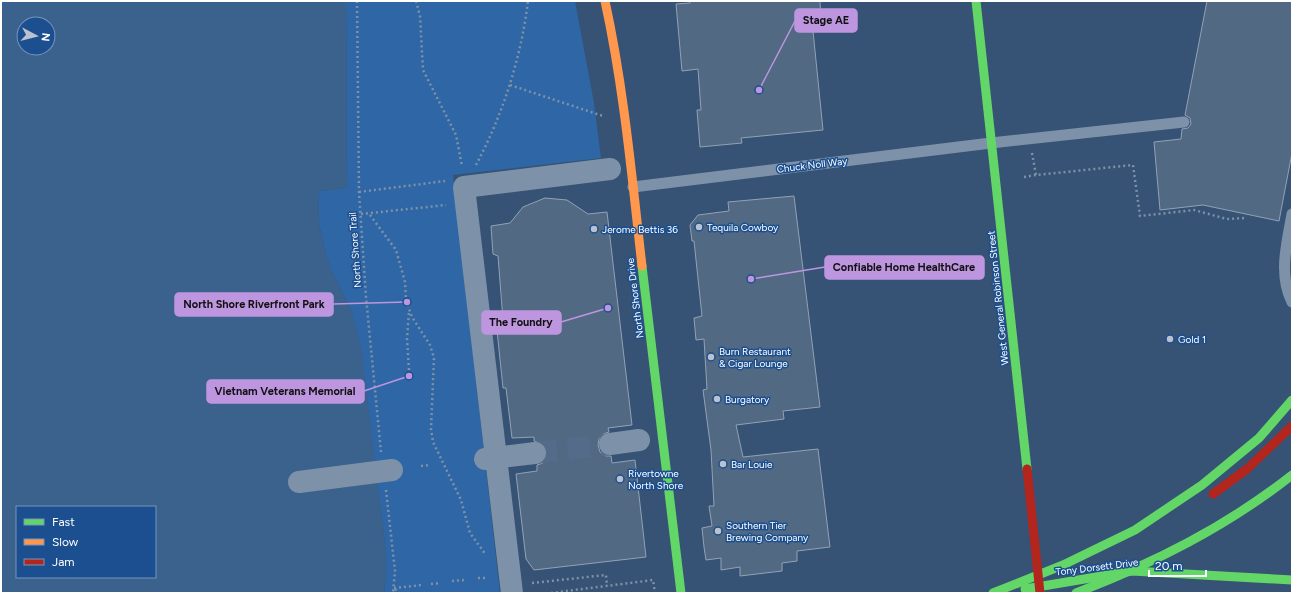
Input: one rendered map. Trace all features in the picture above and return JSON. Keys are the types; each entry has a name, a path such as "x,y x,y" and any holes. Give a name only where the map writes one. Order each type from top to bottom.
{"main road":[{"name":"North Shore Drive","path":"605,1 615,46 623,102 681,593"},
{"name":"West General Robinson Street","path":"976,1 1040,590"},
{"path":"993,593 1063,565 1135,530 1202,485 1259,438 1292,401"},
{"path":"1007,593 1060,570 1126,536 1182,501 1256,439 1292,401"},
{"path":"1204,500 1247,469 1292,426"},
{"path":"1076,593 1131,572 1203,537 1276,489 1292,475"},
{"path":"1007,593 1068,571 1116,550"},
{"name":"Tony Dorsett Drive","path":"1000,593 1040,590 1132,572 1292,580"}],"street":[{"path":"511,589 508,559 491,458 465,189 610,169"},
{"path":"610,444 640,440"},
{"path":"491,458 535,453"},
{"path":"299,482 388,470"}],"lane":[{"name":"Chuck Noll Way","path":"633,187 991,143 1184,122"},
{"path":"1292,214 1284,257 1287,292 1292,302"}],"path":[{"name":"North Shore Trail","path":"357,1 360,192 366,297 388,470 395,571 394,593"},
{"path":"416,1 420,16 423,70 456,136 465,189"},
{"path":"361,214 370,215 465,189 488,141 510,85 528,1"},
{"path":"510,85 603,116"},
{"path":"1021,140 1033,154 1036,175"},
{"path":"1024,177 1133,164 1140,216 1194,210 1227,219 1246,218"},
{"path":"360,192 370,190 465,189"},
{"path":"370,215 396,250 402,266 406,301 409,311 430,345 434,358 431,429 433,442 461,500 466,519 475,541 487,556 497,560 508,559"},
{"path":"409,311 407,339 409,370"},
{"path":"421,466 430,465"},
{"path":"511,589 606,575 607,586"},
{"path":"478,578 488,578"},
{"path":"452,581 464,580"},
{"path":"550,593 653,580 655,593"},
{"path":"431,584 441,583"},
{"path":"394,588 422,585"},
{"path":"394,588 399,593"}],"shaded area":[{"path":"1,1 346,1 347,188 318,191 319,223 330,267 351,310 361,345 385,544 386,575 384,593 1,593"},
{"path":"346,1 575,1 594,103 601,158 453,175 500,593 384,593 386,575 385,544 374,459 351,310 330,268 319,223 318,191 347,188"}],"building":[{"path":"690,1 820,1 821,20 812,21 823,130 741,138 742,143 700,147 697,110 701,110 698,69 682,71 676,4 690,3"},
{"path":"1207,1 1292,1 1292,153 1279,221 1203,205 1160,210 1154,142 1181,139 1182,129 1188,128 1191,124 1190,118 1185,115"},
{"path":"794,196 820,407 783,411 784,419 736,425 743,457 818,449 830,547 797,551 797,561 782,563 782,571 740,576 740,567 721,570 721,558 706,560 704,547 702,528 712,526 709,506 714,506 711,450 703,390 707,389 704,339 696,340 694,318 702,316 694,241 692,241 690,225 698,215 729,211 728,202"},
{"path":"545,198 567,200 588,214 607,212 632,425 608,428 609,432 603,434 599,439 598,445 600,452 606,456 611,456 612,463 635,460 646,557 534,570 526,559 516,474 537,471 537,465 543,463 547,458 547,452 545,445 534,441 534,437 512,438 506,388 503,388 496,321 503,320 498,256 493,254 491,226 510,223 523,207"}],"tunnel":[{"path":"535,453 610,444"}],"traffic: fast":[{"path":"976,1 1027,469"},
{"path":"642,266 681,593"},
{"path":"993,593 1063,565 1135,530 1202,485 1259,438 1292,400"},
{"path":"1076,593 1133,569 1188,542 1241,511 1292,475"},
{"path":"1025,589 1132,571 1292,580"}],"traffic: slow":[{"path":"605,1 612,34 622,100 642,266"}],"traffic: jam":[{"path":"1213,494 1247,469 1292,426"},
{"path":"1027,469 1040,593"}],"place":[{"name":"Stage AE","path":"759,90"},
{"name":"Tequila Cowboy","path":"699,227"},
{"name":"Jerome Bettis 36","path":"594,229"},
{"name":"Confiable Home HealthCare","path":"751,279"},
{"name":"North Shore Riverfront Park","path":"407,302"},
{"name":"The Foundry","path":"608,308"},
{"name":"Gold 1","path":"1170,339"},
{"name":"Burn Restaurant & Cigar Lounge","path":"711,357"},
{"name":"Vietnam Veterans Memorial","path":"409,376"},
{"name":"Burgatory","path":"717,399"},
{"name":"Bar Louie","path":"723,464"},
{"name":"Rivertowne North Shore","path":"620,479"},
{"name":"Southern Tier Brewing Company","path":"718,531"}]}
